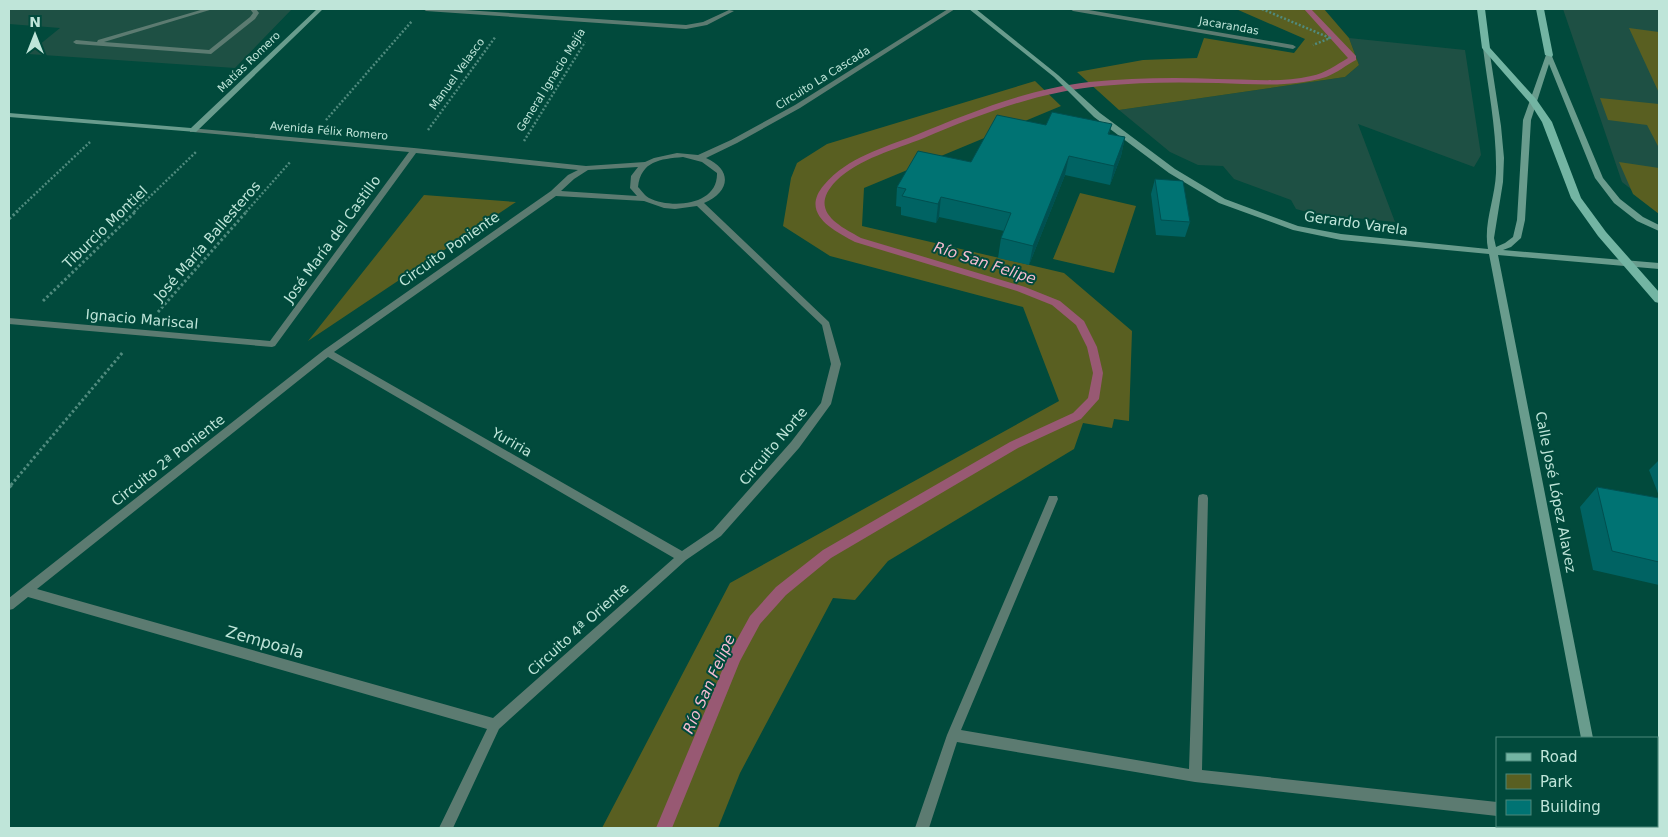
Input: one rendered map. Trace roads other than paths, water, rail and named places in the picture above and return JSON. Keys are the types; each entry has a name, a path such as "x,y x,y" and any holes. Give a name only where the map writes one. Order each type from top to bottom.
{"main road":[{"name":"Matías Romero","path":"193,130 320,9"},
{"name":"Gerardo Varela","path":"972,9 1056,76 1097,115 1172,171 1222,201 1296,228 1374,241 1659,266"},
{"path":"1481,9 1486,48 1533,102 1547,122 1576,198 1592,222 1659,299"},
{"path":"1540,9 1549,55 1599,178 1617,201 1640,219 1659,228"},
{"name":"Calle José López Alavez","path":"1486,48 1499,145 1500,174 1497,205 1491,226 1490,238 1587,737"},
{"path":"1493,252 1508,245 1517,238 1521,220 1527,120 1549,55"},
{"name":"Avenida Félix Romero","path":"9,115 193,130"}],"street":[{"path":"94,43 210,9"},
{"path":"76,42 210,52 253,18 256,13 253,9"},
{"path":"426,9 686,27 705,24 731,11"},
{"name":"Circuito La Cascada","path":"701,157 754,133 797,109 952,9"},
{"name":"Jacarandas","path":"1073,9 1293,47"},
{"name":"Avenida Félix Romero","path":"193,130 586,168 647,164"},
{"name":"José María del Castillo","path":"272,344 414,150"},
{"path":"554,192 644,199 661,205 680,206 698,202 713,194 721,184 721,173 714,164 701,157 684,155 666,157 647,164 636,175 634,188 644,199"},
{"name":"Circuito Poniente","path":"327,352 586,168"},
{"name":"Circuito Norte","path":"682,556 717,533 795,445 826,404 836,364 826,324 698,202"},
{"name":"Ignacio Mariscal","path":"9,322 272,344"},
{"name":"Yuriria","path":"327,352 682,556"},
{"name":"Circuito 2ª Poniente","path":"9,605 327,352"},
{"path":"1195,776 1203,498"},
{"path":"922,828 953,734 1053,499"},
{"name":"Circuito 4ª Oriente","path":"495,725 682,556"},
{"name":"Zempoala","path":"26,591 495,725"},
{"path":"446,828 495,725"},
{"path":"953,734 1195,776 1496,809"}],"waterway":[{"name":"Río San Felipe","path":"664,828 734,658 755,620 781,591 827,554 1014,445 1077,416 1093,399 1098,373 1092,347 1080,323 1056,303 1021,289 858,240 834,226 822,213 819,206 820,198 825,189 843,171 879,152 1000,105 1064,88 1135,81 1286,82 1328,74 1353,58 1307,9"}]}
